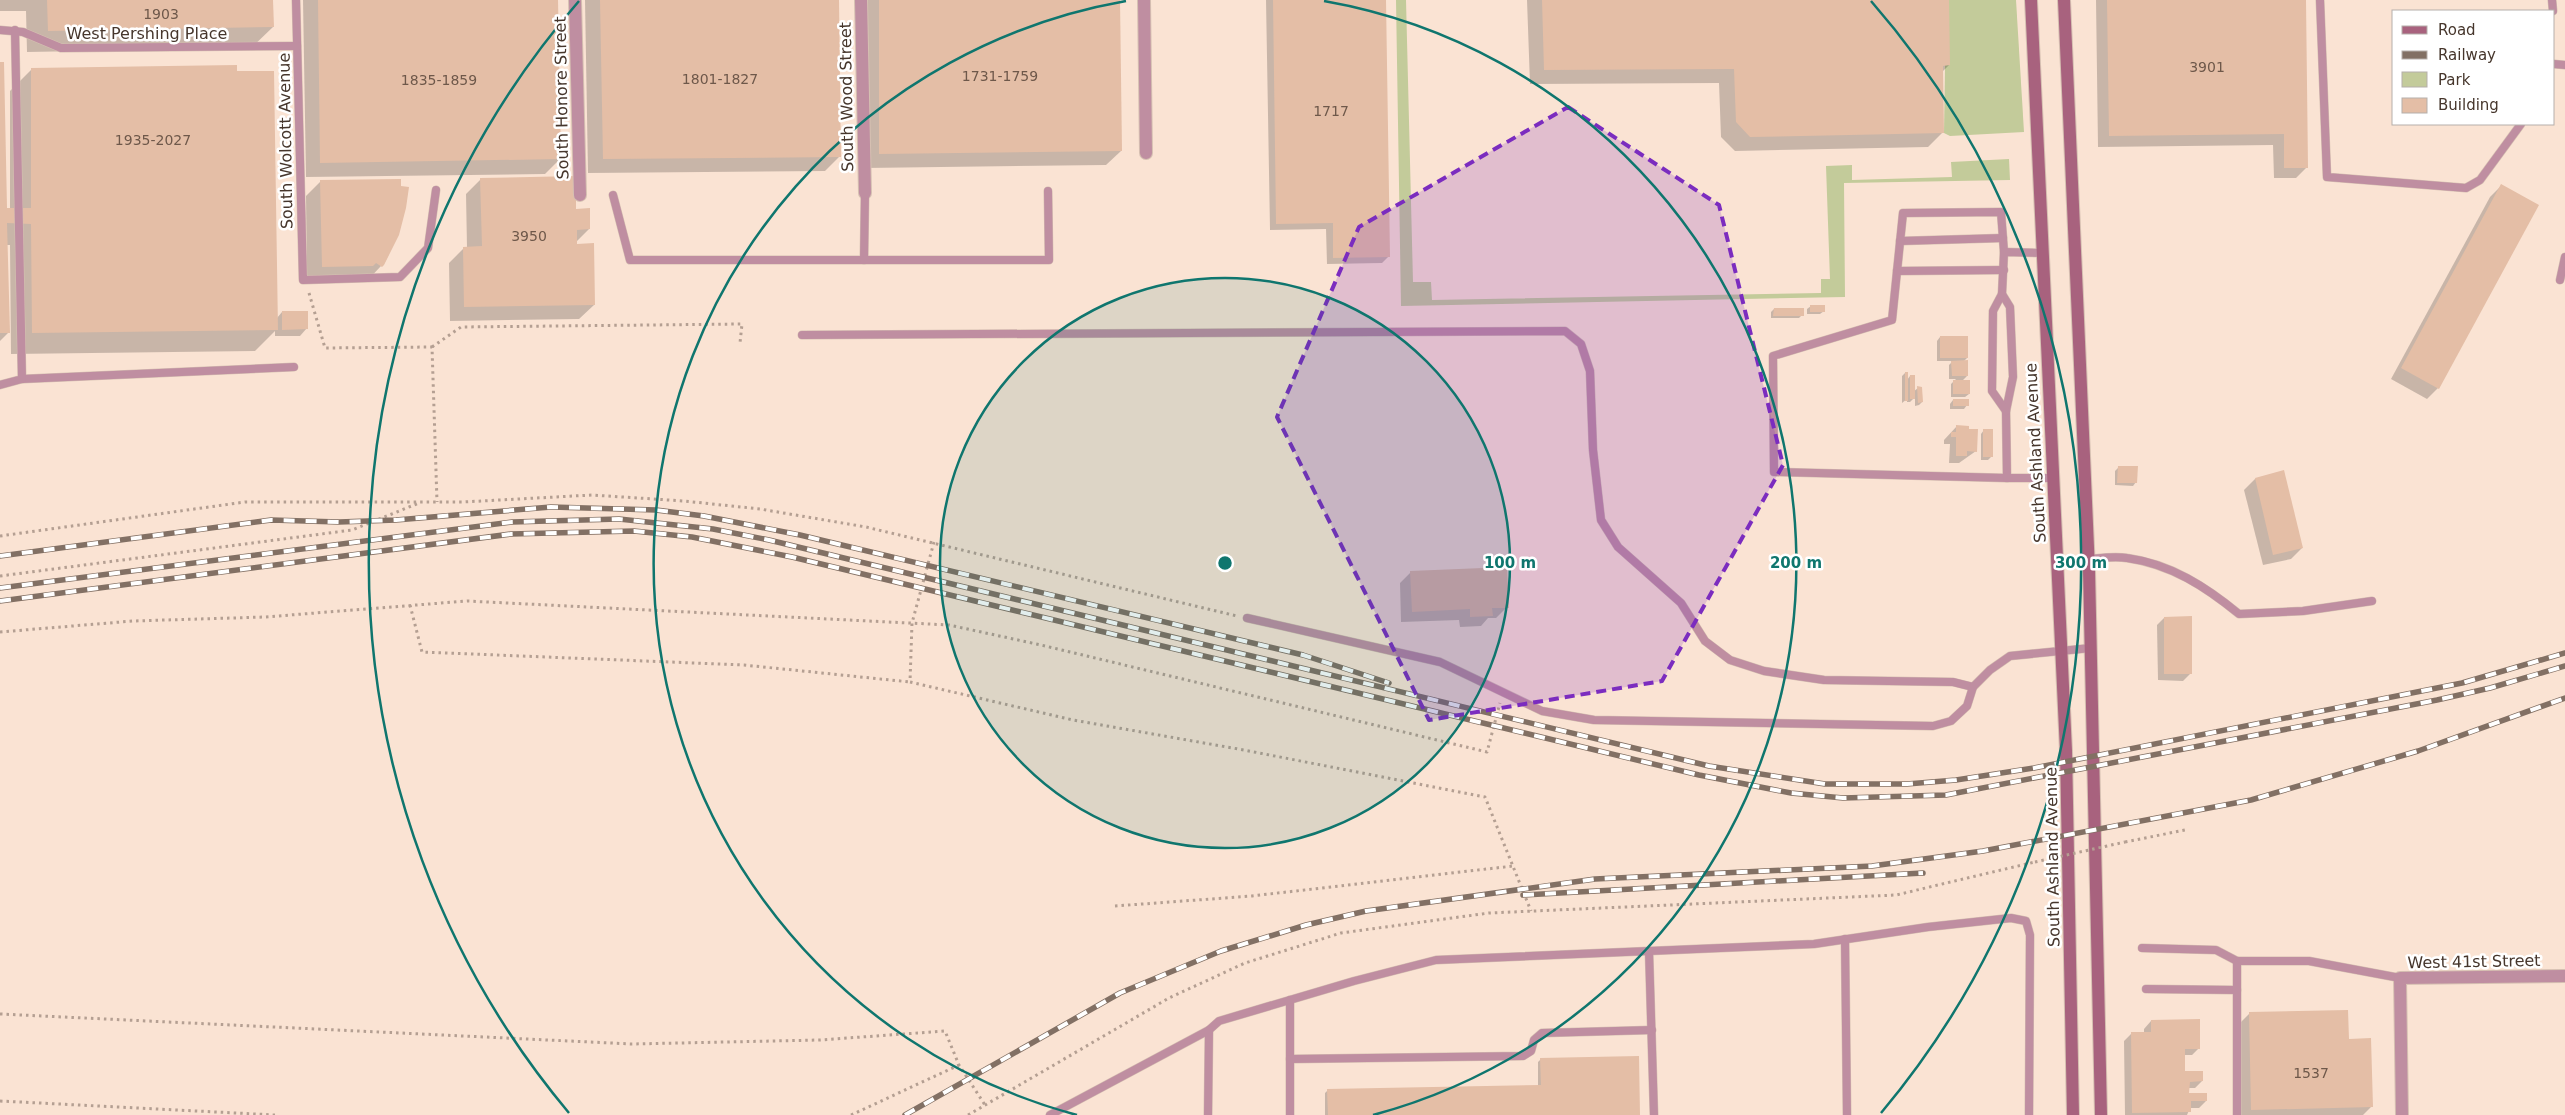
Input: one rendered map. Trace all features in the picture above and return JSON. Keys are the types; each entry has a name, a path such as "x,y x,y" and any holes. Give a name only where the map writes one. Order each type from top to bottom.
{"main road":[{"name":"South Ashland Avenue","path":"2031,0 2061,651 2069,887 2073,1115"},
{"path":"2064,0 2091,648 2101,1115"}],"street":[{"name":"South Honore Street","path":"575,0 580,195"},
{"name":"South Wood Street","path":"861,0 865,193"},
{"path":"1144,0 1146,153"},
{"name":"West 41st Street","path":"2402,1115 2400,978 2565,976"}],"lane":[{"name":"South Wolcott Avenue","path":"296,0 304,280"},
{"path":"2320,0 2327,177 2466,188 2480,180 2520,125"},
{"name":"West Pershing Place","path":"0,30 14,30 61,48 297,46"},
{"path":"14,30 22,379"},
{"path":"304,280 400,277 428,248 436,190"},
{"path":"613,195 630,260 1049,260 1048,191"},
{"path":"864,260 865,193"},
{"path":"2006,411 1992,391 1993,312 2002,294 2004,270 2001,212 1903,214 1892,320 1773,356 1774,472 2052,478"},
{"path":"1900,241 2003,238"},
{"path":"2004,252 2042,253"},
{"path":"2560,280 2565,257"},
{"path":"1897,271 2004,270"},
{"path":"2002,294 2010,307 2013,377 2006,411 2007,478"},
{"path":"802,335 1566,331 1581,344 1590,371 1594,450 1601,520 1618,547 1681,603 1705,641 1730,660 1764,671 1824,680 1953,682 1973,687"},
{"path":"0,385 22,379 294,367"},
{"path":"2088,559 2126,557 2173,569 2214,594 2239,614 2303,611 2372,601"},
{"path":"1247,618 1440,662 1542,711 1594,720 1933,726 1951,721 1967,706 1973,687 1990,670 2010,656 2091,648"},
{"path":"1050,1115 1209,1030 1219,1020 1436,960 1814,944 2011,918 2026,921 2030,935 2029,1115"},
{"path":"1845,939 1847,1115"},
{"path":"2142,948 2216,950 2238,961 2309,961 2400,978"},
{"path":"1649,951 1654,1115"},
{"path":"2238,961 2238,1115"},
{"path":"2146,988 2238,990"},
{"path":"1290,1000 1290,1115"},
{"path":"1208,1115 1209,1030"},
{"path":"1290,1059 1522,1056 1531,1051 1534,1040 1542,1033 1652,1030"}],"path":[{"path":"304,280 325,348 432,347 460,327 742,324 740,343"},
{"path":"432,347 437,502"},
{"path":"0,536 245,502 437,502 592,495 684,501 760,509 866,527 1247,618"},
{"path":"0,576 352,530 422,502"},
{"path":"910,682 912,623 934,542"},
{"path":"0,632 133,622 265,617 467,600 949,625 1042,645 1487,752 1503,691"},
{"path":"410,605 422,652 744,665 910,682 1073,720 1244,750 1485,797 1531,911"},
{"path":"2035,862 2185,830"},
{"path":"1115,906 1252,896 1513,866"},
{"path":"0,1014 632,1044 820,1040 945,1031 959,1065 985,1105"},
{"path":"850,1115 959,1065"},
{"path":"0,1101 275,1115"}],"highlighted area":[{"path":"1568,107 1719,205 1783,465 1662,681 1429,720 1277,417 1359,227"}],"green space":[{"path":"1396,0 1406,0 1413,282 1431,282 1432,300 1821,293 1821,279 1830,279 1826,166 1852,165 1852,180 1952,177 1951,162 2009,159 2010,180 1844,183 1845,297 1401,306"},
{"path":"1946,0 2016,0 2024,132 1950,136 1944,133"}],"building":[{"path":"47,0 273,0 274,27 48,31"},
{"path":"318,0 558,0 561,159 320,163"},
{"path":"600,0 839,0 841,157 603,159"},
{"path":"879,0 1120,0 1122,151 879,154"},
{"path":"1273,0 1386,0 1390,257 1333,258 1333,223 1276,224"},
{"path":"1542,0 1949,0 1950,65 1943,66 1944,133 1750,137 1736,122 1734,69 1544,70"},
{"path":"2107,0 2306,0 2308,168 2284,168 2284,134 2109,136"},
{"path":"0,62 4,62 7,208 31,208 31,68 237,65 237,71 274,71 278,330 32,333 31,224 7,223 10,333 0,333"},
{"path":"576,176 576,209 590,208 590,229 577,230 577,244 594,243 595,305 464,307 463,247 482,246 480,178"},
{"path":"401,179 401,186 409,187 406,208 399,235 384,265 382,267 376,263 373,266 322,267 320,180"},
{"path":"2501,184 2539,205 2439,389 2401,368"},
{"path":"1810,305 1825,305 1825,312 1810,312"},
{"path":"1774,308 1804,308 1804,316 1773,316"},
{"path":"282,311 308,311 308,329 282,330"},
{"path":"1940,336 1968,336 1968,358 1940,358"},
{"path":"1968,360 1968,376 1952,376 1951,361"},
{"path":"1905,372 1908,372 1908,401 1905,401"},
{"path":"1910,375 1915,375 1915,399 1910,399"},
{"path":"1953,380 1970,380 1970,394 1953,394"},
{"path":"1917,386 1922,387 1923,402 1918,403"},
{"path":"1953,399 1969,399 1969,406 1953,406"},
{"path":"1956,425 1969,426 1969,429 1978,429 1977,452 1967,451 1967,456 1956,456 1956,437 1951,437 1951,432 1956,432"},
{"path":"1983,429 1993,429 1993,457 1983,457"},
{"path":"2118,466 2138,466 2137,483 2117,483"},
{"path":"2284,470 2303,548 2273,555 2255,478"},
{"path":"1507,567 1509,608 1492,608 1493,616 1470,617 1470,609 1412,612 1410,571"},
{"path":"2192,616 2192,674 2164,674 2164,617"},
{"path":"2348,1010 2349,1039 2371,1038 2373,1107 2251,1110 2249,1012"},
{"path":"2200,1019 2200,1049 2185,1049 2185,1071 2203,1071 2203,1081 2190,1082 2189,1093 2207,1093 2207,1101 2191,1101 2191,1112 2132,1113 2131,1032 2151,1032 2151,1020"},
{"path":"1639,1056 1640,1115 1328,1115 1327,1089 1541,1085 1540,1058"}],"railway":[{"path":"0,556 271,520 339,522 396,520 551,507 656,510 704,516 800,535 1303,655 1389,683"},
{"path":"0,588 512,522 619,519 713,529 769,540 1709,766 1825,784 1907,784 1956,780 2034,768 2462,683 2565,653"},
{"path":"0,601 511,534 634,531 692,537 792,557 1699,775 1791,793 1843,798 1946,795 2437,700 2490,688 2565,666"},
{"path":"905,1115 1120,993 1221,951 1306,925 1366,911 1595,879 1872,866 1983,851 2251,800 2418,751 2565,698"},
{"path":"1523,895 1923,873"}]}
